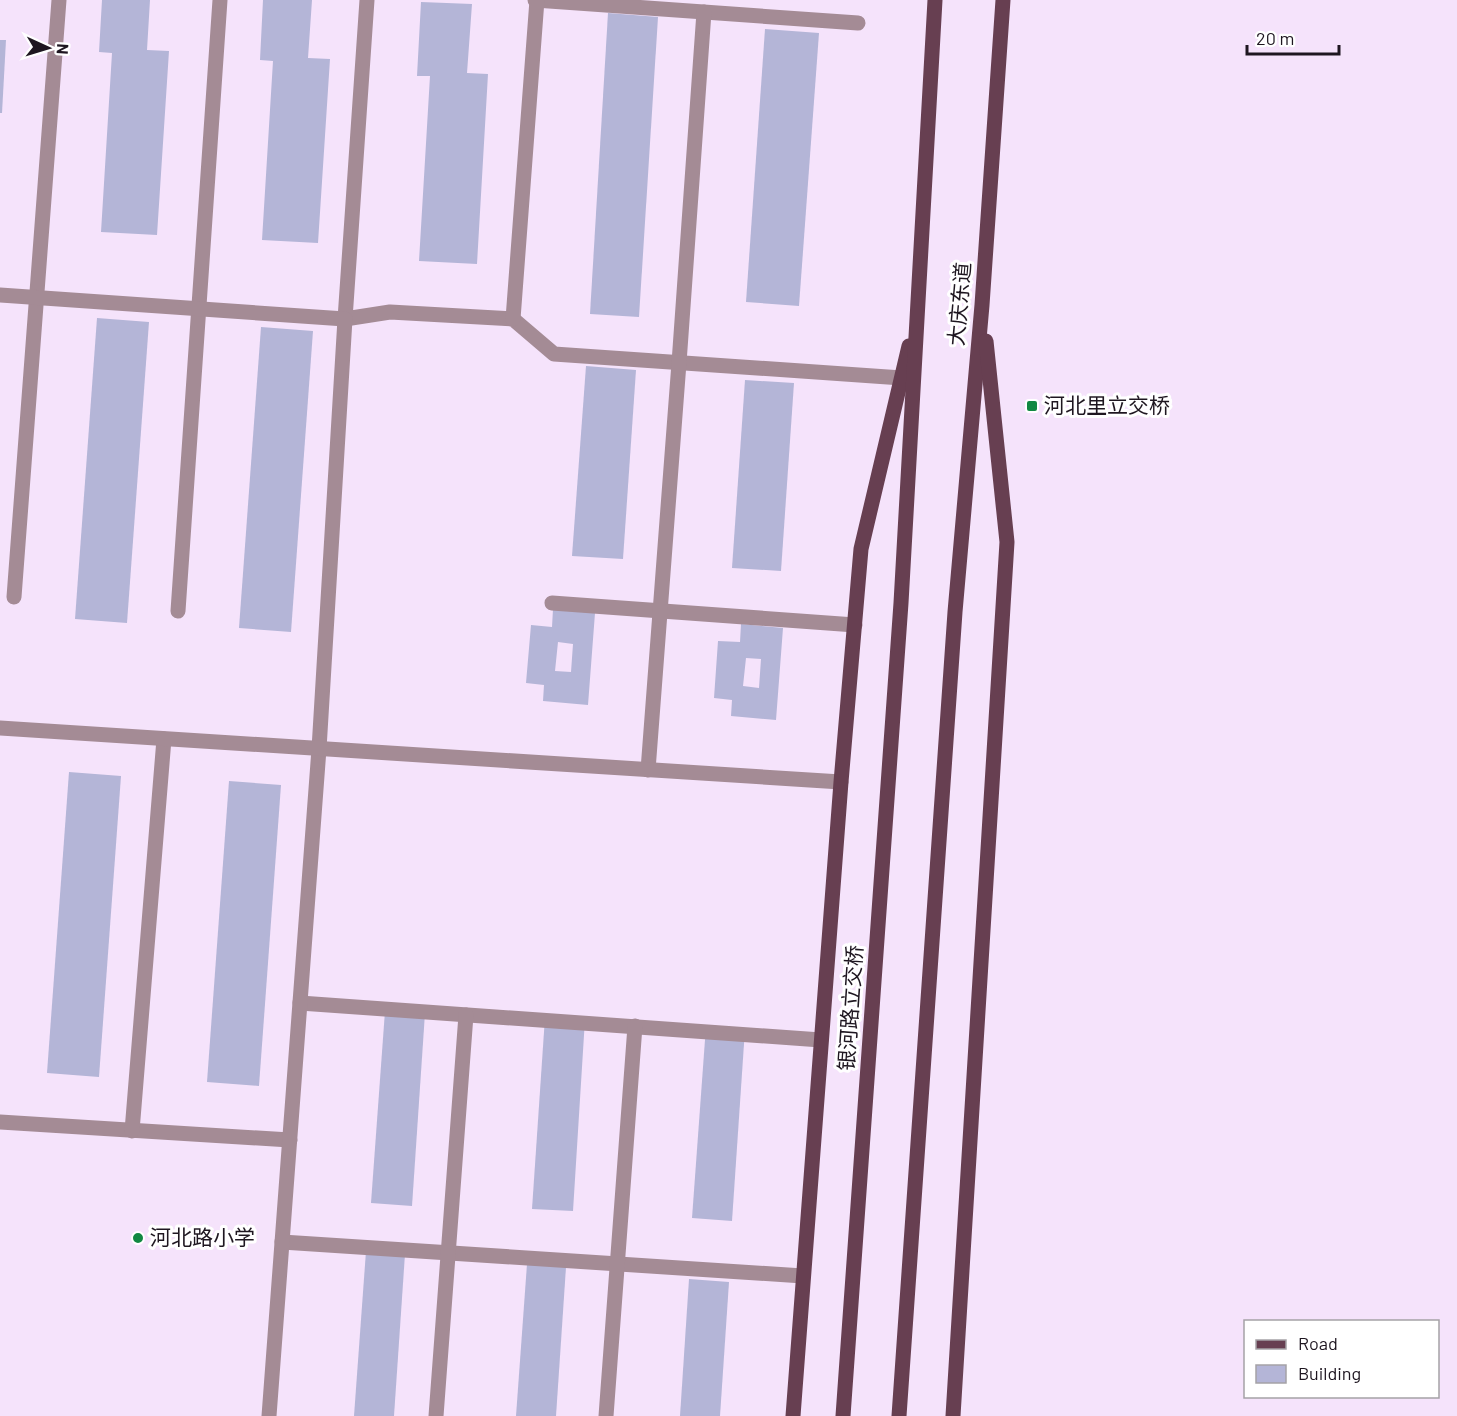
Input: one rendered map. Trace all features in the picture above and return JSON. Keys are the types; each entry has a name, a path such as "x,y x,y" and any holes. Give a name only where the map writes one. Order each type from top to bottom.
{"main road":[{"name":"大庆东道","path":"901,603 935,0"},
{"name":"大庆东道","path":"899,1416 955,612 982,305 1003,0"},
{"path":"793,1416 861,549 919,305"},
{"path":"953,1416 1007,542 982,305"},
{"name":"银河路立交桥","path":"843,1416 901,603"}],"street":[{"path":"14,597 59,0"},
{"path":"178,611 220,0"},
{"path":"269,1416 319,749 367,0"},
{"path":"513,320 536,0 629,3 704,12 858,23"},
{"path":"648,770 704,12"},
{"path":"0,295 345,319 390,312 513,320 554,354 902,378"},
{"path":"552,603 855,625"},
{"path":"0,728 841,782"},
{"path":"132,1131 164,739"},
{"path":"300,1004 821,1040"},
{"path":"436,1416 466,1015"},
{"path":"606,1416 635,1026"},
{"path":"0,1122 290,1140"},
{"path":"282,1242 803,1276"}],"building":[{"path":"102,0 150,0 147,50 169,51 157,235 101,232 112,53 99,52"},
{"path":"263,0 312,0 308,58 330,59 318,243 262,240 273,61 260,60"},
{"path":"421,2 472,4 467,73 488,74 477,264 419,261 430,76 417,76"},
{"path":"608,13 658,17 639,317 590,314"},
{"path":"765,29 819,33 799,306 746,302"},
{"path":"0,40 6,40 2,113 0,113"},
{"path":"97,318 149,322 127,623 75,619"},
{"path":"261,327 313,331 291,632 239,628"},
{"path":"586,366 636,370 623,559 572,556"},
{"path":"745,380 794,383 781,571 732,568"},
{"path":"553,609 595,613 588,705 543,701 544,685 526,683 531,625 552,627","holes":["558,642 573,644 571,672 555,671"]},
{"path":"741,624 783,628 776,720 731,716 732,700 714,698 718,641 740,642","holes":["746,658 761,659 759,688 743,686"]},
{"path":"69,772 121,776 99,1077 47,1073"},
{"path":"229,781 281,785 259,1086 207,1082"},
{"path":"385,1011 425,1013 412,1206 371,1203"},
{"path":"545,1017 585,1019 573,1211 532,1209"},
{"path":"706,1026 745,1029 732,1221 692,1218"},
{"path":"366,1251 405,1254 394,1416 354,1416"},
{"path":"527,1264 566,1267 556,1416 516,1416"},
{"path":"689,1279 729,1282 720,1416 680,1416"}],"place":[{"name":"河北里立交桥","path":"1032,406"},
{"name":"河北路小学","path":"138,1238"}]}
